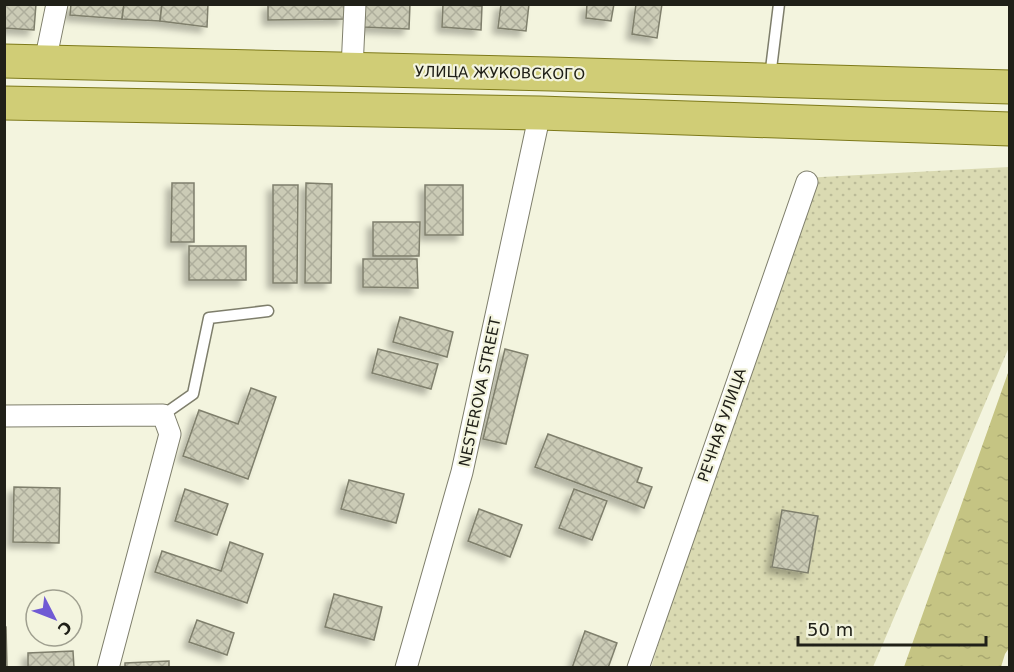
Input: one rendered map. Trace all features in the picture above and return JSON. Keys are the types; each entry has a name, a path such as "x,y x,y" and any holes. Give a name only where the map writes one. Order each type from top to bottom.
{"main road":[{"name":"УЛИЦА ЖУКОВСКОГО","path":"4,61 1003,87"},
{"path":"4,104 540,112 1001,129"}],"street":[{"path":"45,62 57,4"},
{"path":"352,69 355,4"},
{"name":"NESTEROVA STREET","path":"406,668 462,472 540,112"},
{"name":"РЕЧНАЯ УЛИЦА","path":"638,668 807,182"},
{"path":"4,416 163,415 170,434 108,668"}],"lane":[{"path":"770,81 779,4"},
{"path":"163,415 193,394 209,318 268,311"}],"green space":[{"path":"1009,167 1009,347 873,667 651,668 803,178"}],"water":[{"path":"1009,370 1009,648 1001,667 904,667"}],"building":[{"path":"4,4 36,4 34,30 4,28"},
{"path":"71,4 124,4 122,19 70,15"},
{"path":"124,4 162,4 160,21 122,19"},
{"path":"162,4 208,4 207,27 160,21"},
{"path":"268,4 345,4 345,19 268,20"},
{"path":"365,4 410,4 409,29 364,27"},
{"path":"443,4 482,6 481,30 442,27"},
{"path":"501,4 529,4 526,31 498,28"},
{"path":"587,4 614,4 611,21 586,18"},
{"path":"636,4 662,4 657,38 632,34"},
{"path":"172,183 194,183 194,242 171,242"},
{"path":"306,183 332,184 331,283 305,283"},
{"path":"273,185 298,185 297,283 273,283"},
{"path":"425,185 463,185 463,235 425,235"},
{"path":"373,222 420,222 419,256 373,256"},
{"path":"189,246 246,246 246,280 189,280"},
{"path":"363,259 417,259 418,288 363,287"},
{"path":"400,317 453,332 447,357 393,342"},
{"path":"378,349 438,364 431,389 372,373"},
{"path":"505,349 528,355 506,444 483,439"},
{"path":"251,388 276,397 248,479 183,456 199,410 238,424"},
{"path":"548,434 642,468 637,482 652,487 644,508 535,467"},
{"path":"349,480 404,494 396,523 341,509"},
{"path":"14,487 60,488 59,543 13,542"},
{"path":"185,489 228,504 217,535 175,521"},
{"path":"574,489 607,501 592,540 559,528"},
{"path":"479,509 522,525 510,557 468,541"},
{"path":"782,510 818,516 808,573 772,567"},
{"path":"230,542 263,554 247,603 155,572 162,551 221,571"},
{"path":"334,594 382,607 374,640 325,627"},
{"path":"197,620 234,633 227,655 189,642"},
{"path":"4,627 6,627 7,668 4,668"},
{"path":"585,631 617,643 608,668 572,668"},
{"path":"73,651 74,668 28,668 28,653"},
{"path":"169,661 169,668 125,668 125,663"}]}
